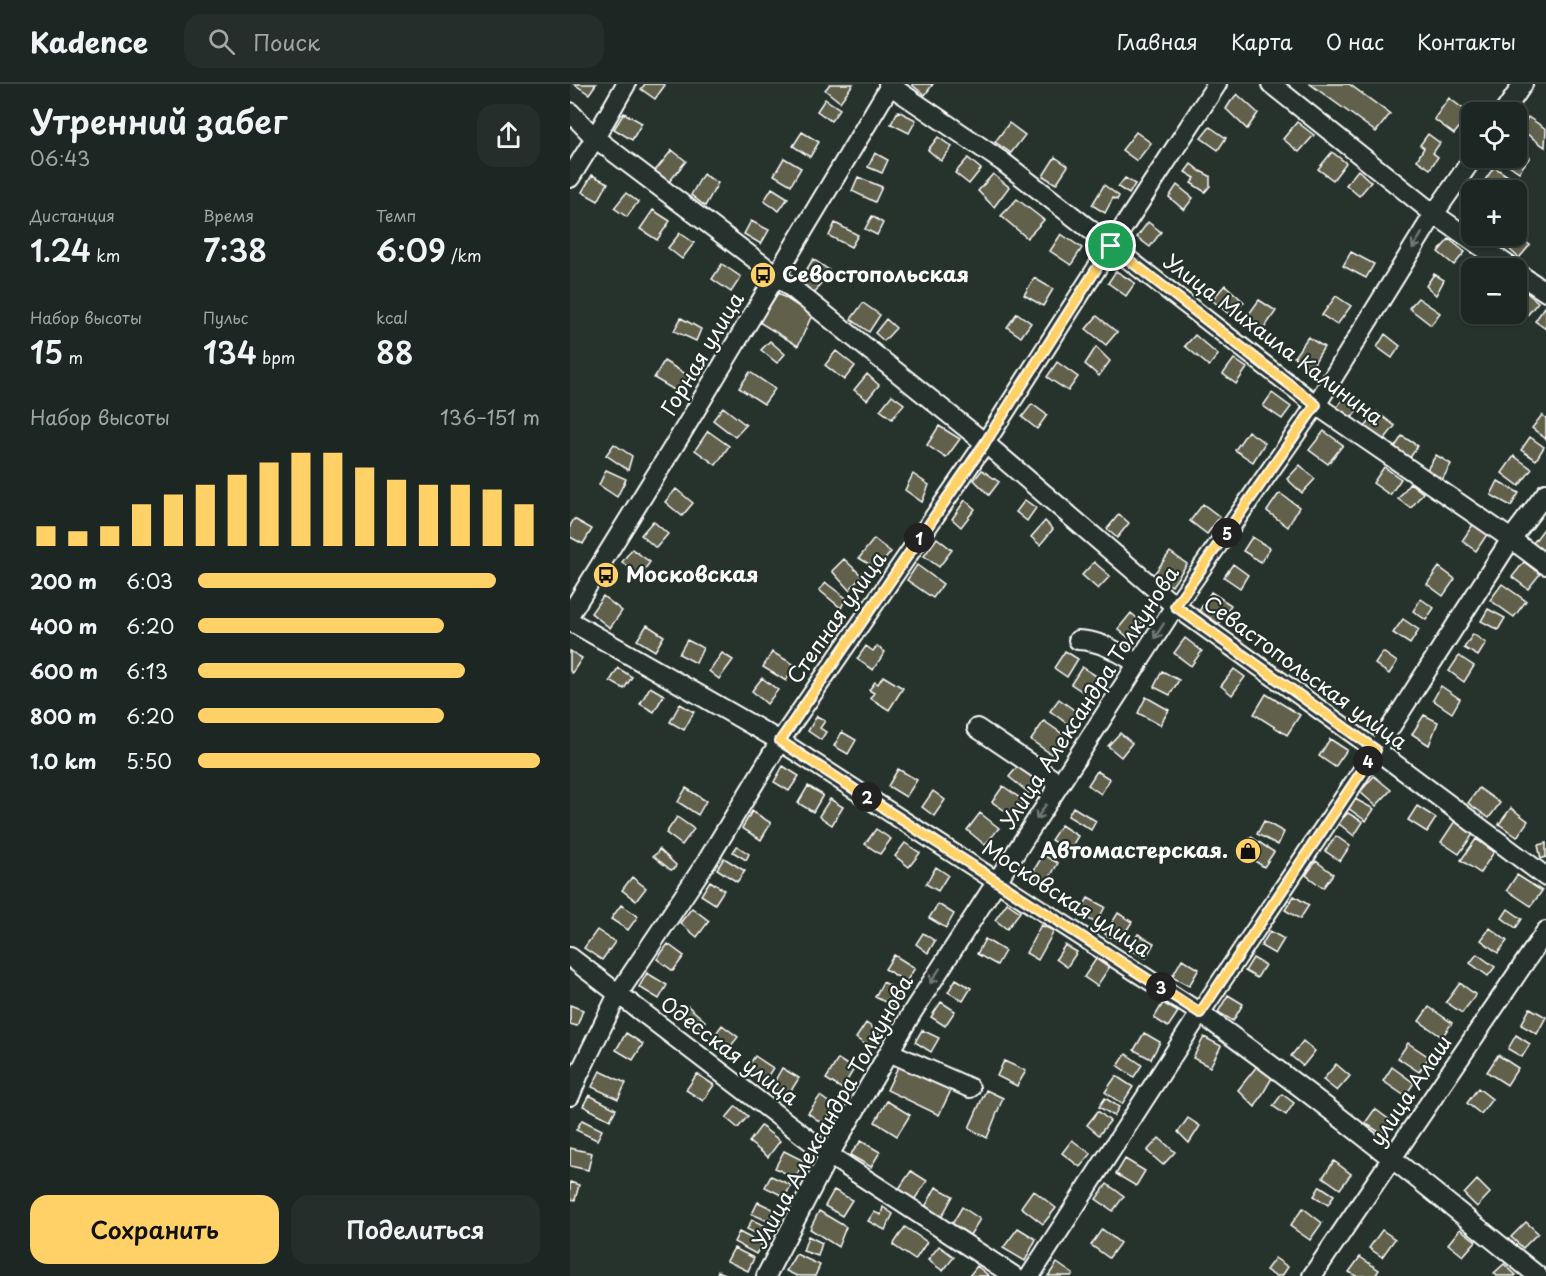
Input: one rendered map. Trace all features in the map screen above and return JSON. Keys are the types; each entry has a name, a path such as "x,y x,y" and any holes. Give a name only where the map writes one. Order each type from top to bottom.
{"street":[{"path":"570,178 626,84"},
{"name":"Улица Михаила Калинина","path":"890,84 1003,162 1316,405 1546,565"},
{"name":"Горная улица","path":"570,614 680,436 890,84"},
{"name":"Степная улица","path":"570,1096 618,994 706,861 780,741 985,443 1217,84"},
{"path":"1270,84 1434,214 1498,258"},
{"path":"1511,102 1523,84"},
{"name":"Севастопольская улица","path":"570,112 595,138 776,275 985,443 1175,606 1376,750 1546,877"},
{"name":"Улица Александра Толкунова","path":"766,1276 829,1155 913,1011 1175,606 1316,405 1434,214 1466,168"},
{"path":"1527,279 1546,292"},
{"path":"1030,1276 1200,1013 1376,750 1511,539 1546,493"},
{"name":"Московская улица","path":"570,621 780,741 1200,1013 1258,1054 1393,1158 1538,1276"},
{"path":"1078,640 1091,640 1107,646 1138,664"},
{"path":"978,729 1060,784"},
{"name":"улица Алаш","path":"1312,1276 1546,931"},
{"name":"Одесская улица","path":"570,957 829,1155 1014,1276"},
{"path":"889,1052 970,1088"}],"building":[{"path":"574,84 596,84 589,94"},
{"path":"645,84 665,85 655,99 641,89"},
{"path":"830,84 853,84 840,102 825,90"},
{"path":"913,84 933,84 925,95"},
{"path":"1310,84 1349,84 1390,114 1376,132"},
{"path":"1237,94 1258,113 1247,129 1226,109"},
{"path":"1449,98 1461,107 1461,125 1454,134 1434,119"},
{"path":"825,99 840,109 831,121 817,111"},
{"path":"898,111 916,120 909,133 891,124"},
{"path":"624,113 642,123 632,140 614,129"},
{"path":"1527,118 1546,129 1545,147 1527,134"},
{"path":"1297,122 1314,135 1299,152 1283,139"},
{"path":"1009,123 1025,135 1011,153 995,142"},
{"path":"1210,127 1226,138 1218,150 1201,138"},
{"path":"802,132 819,142 810,157 793,146"},
{"path":"1136,132 1151,143 1137,161 1122,150"},
{"path":"1428,134 1440,143 1433,153 1438,157 1430,169 1417,160 1424,148 1420,145"},
{"path":"938,137 952,147 941,161 928,150"},
{"path":"672,150 686,161 669,182 655,171"},
{"path":"1332,152 1346,163 1333,180 1318,169"},
{"path":"875,153 888,160 882,173 868,167"},
{"path":"1055,157 1068,166 1056,184 1043,176"},
{"path":"784,158 801,168 791,185 774,175"},
{"path":"968,158 981,169 969,184 955,173"},
{"path":"1191,164 1210,176 1210,186 1205,192 1191,183 1195,178 1185,172"},
{"path":"1496,168 1514,180 1485,180"},
{"path":"1358,170 1371,182 1359,196 1346,185"},
{"path":"703,174 718,183 705,206 691,195"},
{"path":"993,174 1009,187 994,207 978,191"},
{"path":"592,175 608,183 598,201 582,192"},
{"path":"858,177 882,187 875,202 852,191"},
{"path":"1125,178 1135,184 1129,194 1118,187"},
{"path":"1104,185 1119,196 1117,200 1113,198 1105,213 1092,205"},
{"path":"1177,185 1193,198 1184,210 1169,197"},
{"path":"772,188 788,198 779,211 764,201"},
{"path":"626,193 638,202 627,217 614,208"},
{"path":"1017,199 1044,220 1027,238 1001,216"},
{"path":"653,210 670,221 657,240 640,229"},
{"path":"872,216 883,223 877,235 865,229"},
{"path":"751,221 769,230 761,244 744,234"},
{"path":"1148,222 1161,232 1150,247 1137,237"},
{"path":"835,223 858,235 851,247 829,236"},
{"path":"680,233 694,243 682,259 668,248"},
{"path":"1061,234 1082,248 1071,265 1050,251"},
{"path":"1449,239 1465,252 1454,265 1438,252"},
{"path":"1527,243 1530,245 1519,258 1508,248 1510,246 1527,246"},
{"path":"1351,252 1374,264 1366,278 1343,266"},
{"path":"813,259 829,270 815,293 799,282"},
{"path":"722,264 741,277 731,292 712,279"},
{"path":"1116,271 1135,283 1126,296 1108,283"},
{"path":"1434,274 1444,280 1436,295 1426,286"},
{"path":"1034,278 1053,289 1043,306 1024,295"},
{"path":"1225,285 1244,302 1231,316 1212,300"},
{"path":"778,293 812,315 798,346 759,322"},
{"path":"1527,293 1538,302 1527,316"},
{"path":"1336,296 1351,306 1337,325 1322,315"},
{"path":"1418,298 1440,313 1431,325 1409,308"},
{"path":"1259,300 1276,311 1263,330 1246,318"},
{"path":"863,303 880,315 869,332 851,319"},
{"path":"1546,308 1546,329 1535,321"},
{"path":"1017,313 1031,323 1021,337 1007,327"},
{"path":"1097,316 1117,332 1106,345 1086,329"},
{"path":"681,318 701,329 696,341 674,331"},
{"path":"886,319 896,328 884,341 875,333"},
{"path":"1385,334 1400,346 1392,358 1377,347"},
{"path":"1195,335 1218,355 1209,366 1185,346"},
{"path":"1308,337 1324,347 1311,368 1294,357"},
{"path":"770,341 785,354 777,363 761,350"},
{"path":"1096,347 1110,361 1099,376 1085,364"},
{"path":"836,351 855,366 844,380 825,365"},
{"path":"1234,359 1247,368 1236,384 1223,374"},
{"path":"664,361 691,377 681,394 654,378"},
{"path":"1057,362 1078,377 1068,391 1047,377"},
{"path":"750,372 775,389 764,404 739,388"},
{"path":"867,374 879,385 867,400 854,390"},
{"path":"1272,393 1291,407 1282,419 1263,406"},
{"path":"1347,394 1361,405 1351,419 1336,408"},
{"path":"892,395 904,404 892,419 880,410"},
{"path":"1032,404 1047,415 1037,429 1022,417"},
{"path":"723,407 746,425 735,437 713,420"},
{"path":"1377,412 1395,426 1383,441 1365,427"},
{"path":"1542,415 1546,418 1546,439 1532,428"},
{"path":"939,426 960,439 946,458 927,445"},
{"path":"708,431 729,446 716,465 695,450"},
{"path":"1248,431 1265,443 1253,462 1235,450"},
{"path":"1324,431 1343,445 1328,464 1309,450"},
{"path":"1402,436 1418,446 1409,459 1393,450"},
{"path":"1530,437 1544,447 1536,460 1521,450"},
{"path":"614,444 632,456 628,470 606,455"},
{"path":"1436,455 1451,464 1442,480 1426,471"},
{"path":"1514,456 1532,469 1519,486 1502,473"},
{"path":"1300,465 1315,479 1302,493 1287,479"},
{"path":"1384,467 1401,479 1390,495 1373,483"},
{"path":"606,470 626,479 617,497 599,485"},
{"path":"982,470 999,482 989,495 974,480"},
{"path":"913,474 929,485 922,502 905,490"},
{"path":"1498,481 1519,493 1511,506 1491,495"},
{"path":"1410,483 1423,493 1411,508 1398,499"},
{"path":"676,489 693,503 682,516 665,502"},
{"path":"1281,494 1299,507 1288,527 1267,511"},
{"path":"965,500 975,509 961,527 952,519"},
{"path":"1025,500 1036,508 1027,521 1016,512"},
{"path":"1203,504 1220,517 1207,534 1190,521"},
{"path":"1119,514 1129,523 1117,538 1107,529"},
{"path":"574,519 592,529 583,544 570,537 570,526"},
{"path":"653,521 668,534 656,548 641,535"},
{"path":"1045,521 1053,529 1040,545 1031,537"},
{"path":"1474,523 1488,533 1476,551 1462,541"},
{"path":"1546,526 1546,553 1533,543"},
{"path":"1252,537 1270,548 1261,562 1243,551"},
{"path":"937,538 952,550 939,567 924,556"},
{"path":"874,539 891,552 877,569 859,558"},
{"path":"632,549 650,562 640,576 622,562"},
{"path":"1170,552 1187,564 1172,586 1154,574"},
{"path":"844,559 862,576 849,590 832,571"},
{"path":"1094,562 1110,576 1098,589 1082,575"},
{"path":"1524,562 1540,574 1528,589 1512,577"},
{"path":"1233,564 1248,575 1240,588 1224,577"},
{"path":"917,565 943,584 933,598 907,580"},
{"path":"1439,567 1455,579 1443,596 1427,584"},
{"path":"826,583 846,598 841,608 819,590"},
{"path":"1502,584 1526,601 1514,617 1490,600"},
{"path":"1211,592 1231,605 1219,624 1199,611"},
{"path":"603,596 622,611 610,628 591,613"},
{"path":"603,596 622,611 610,628 591,613"},
{"path":"1421,599 1434,608 1426,620 1413,611"},
{"path":"1488,609 1505,618 1498,630 1481,621"},
{"path":"1131,613 1144,624 1131,640 1118,629"},
{"path":"1403,619 1419,630 1410,644 1393,633"},
{"path":"647,625 664,636 655,651 637,640"},
{"path":"1473,634 1486,643 1478,656 1464,648"},
{"path":"1185,638 1202,651 1191,666 1174,653"},
{"path":"687,640 703,648 696,663 679,654"},
{"path":"866,646 873,651 877,646 885,652 873,670 857,659"},
{"path":"570,651 582,658 572,673 570,671"},
{"path":"1065,651 1078,659 1067,677 1054,668"},
{"path":"772,652 795,665 786,681 763,667"},
{"path":"1383,652 1397,662 1389,674 1375,664"},
{"path":"722,653 733,660 719,679 709,671"},
{"path":"1459,656 1474,666 1464,682 1449,671"},
{"path":"1082,667 1101,679 1089,696 1071,684"},
{"path":"618,668 632,677 624,689 610,681"},
{"path":"1234,669 1245,677 1232,695 1221,686"},
{"path":"1162,671 1179,680 1170,695 1154,687"},
{"path":"883,676 903,688 889,710 870,698 874,693 869,690 875,682 878,684"},
{"path":"762,678 778,690 767,704 752,691"},
{"path":"762,678 778,690 767,704 752,691"},
{"path":"1441,686 1460,699 1452,713 1433,700"},
{"path":"650,687 664,695 654,712 640,704"},
{"path":"1266,694 1300,715 1287,735 1254,714"},
{"path":"1146,697 1169,710 1160,725 1138,713"},
{"path":"1059,699 1078,713 1069,725 1050,711"},
{"path":"680,704 694,712 684,730 670,722"},
{"path":"1424,715 1438,722 1429,745 1412,734"},
{"path":"817,716 825,721 820,728 826,732 821,740 808,731"},
{"path":"817,716 825,721 820,728 826,732 821,740 808,731"},
{"path":"1044,721 1064,735 1051,754 1031,740"},
{"path":"842,732 856,740 848,754 834,746"},
{"path":"1120,733 1132,743 1121,757 1108,746"},
{"path":"1330,739 1347,750 1335,767 1319,756"},
{"path":"1022,761 1041,777 1029,793 1009,777"},
{"path":"783,766 799,776 789,791 774,782"},
{"path":"783,766 799,776 789,791 774,782"},
{"path":"898,769 917,780 906,797 888,786"},
{"path":"1097,771 1110,779 1101,794 1088,785"},
{"path":"1374,776 1391,790 1376,806 1360,792"},
{"path":"808,786 823,795 813,812 798,803"},
{"path":"1003,786 1024,801 1013,816 992,802"},
{"path":"686,788 706,801 698,815 678,802"},
{"path":"1479,788 1500,803 1489,818 1468,803"},
{"path":"933,791 945,800 934,816 922,807"},
{"path":"830,799 843,807 832,825 819,816"},
{"path":"1355,799 1374,809 1366,821 1348,808"},
{"path":"1417,806 1436,818 1427,832 1408,820"},
{"path":"1073,807 1096,821 1091,830 1068,816"},
{"path":"1511,808 1528,821 1517,837 1499,824"},
{"path":"752,811 771,823 761,840 742,828"},
{"path":"980,813 999,828 985,845 967,830"},
{"path":"1348,813 1363,822 1354,836 1338,823"},
{"path":"677,817 694,829 682,845 666,833"},
{"path":"1264,821 1284,832 1278,845 1257,834"},
{"path":"1455,821 1474,833 1459,854 1441,842"},
{"path":"1061,825 1078,836 1069,851 1051,840"},
{"path":"876,829 891,839 880,854 865,844"},
{"path":"1336,836 1350,846 1340,861 1325,851"},
{"path":"1251,837 1274,852 1264,867 1241,852"},
{"path":"1476,839 1494,852 1480,873 1461,860"},
{"path":"905,843 920,853 909,867 895,856"},
{"path":"1546,843 1546,857 1541,859 1538,845"},
{"path":"737,846 749,854 746,860 733,852"},
{"path":"659,849 676,865 675,868 671,870 653,856"},
{"path":"1043,855 1058,863 1046,884 1031,875"},
{"path":"724,858 745,871 737,882 717,869"},
{"path":"1316,861 1333,874 1323,888 1306,875"},
{"path":"936,867 948,875 938,891 926,884"},
{"path":"1517,875 1542,891 1531,906 1507,890"},
{"path":"632,877 646,888 636,901 622,890"},
{"path":"710,881 724,890 715,904 701,895"},
{"path":"1294,896 1309,905 1300,919 1285,910"},
{"path":"1088,898 1105,907 1096,923 1079,914"},
{"path":"1007,903 1020,912 1007,929 995,920"},
{"path":"938,904 954,914 946,928 929,918"},
{"path":"621,905 638,916 628,930 611,919"},
{"path":"692,908 709,921 697,937 680,923"},
{"path":"1508,909 1522,919 1516,928 1502,918"},
{"path":"1118,913 1132,922 1119,942 1105,934"},
{"path":"1041,925 1054,931 1038,960 1026,953"},
{"path":"1490,928 1507,941 1498,953 1481,940"},
{"path":"597,930 615,942 602,960 584,948"},
{"path":"1270,931 1284,939 1275,954 1261,946"},
{"path":"923,933 935,941 928,953 916,944"},
{"path":"1138,934 1154,943 1146,958 1129,949"},
{"path":"985,939 1005,951 997,965 977,954"},
{"path":"668,944 684,956 673,971 657,959"},
{"path":"1065,945 1077,952 1067,967 1056,959"},
{"path":"1477,954 1495,967 1488,976 1470,963"},
{"path":"894,955 915,968 906,982 885,969"},
{"path":"1253,958 1265,965 1257,978 1245,971"},
{"path":"1096,959 1109,968 1097,986 1084,977"},
{"path":"1182,959 1199,969 1189,986 1172,977"},
{"path":"647,973 667,985 659,999 639,987"},
{"path":"956,979 971,988 963,1001 948,992"},
{"path":"883,982 903,992 895,1007 875,997"},
{"path":"1460,983 1476,995 1462,1013 1446,1002"},
{"path":"1228,995 1243,1004 1233,1021 1218,1012"},
{"path":"941,1002 955,1011 945,1026 931,1017"},
{"path":"1163,1003 1178,1012 1168,1027 1154,1018"},
{"path":"570,1005 583,1010 577,1026 570,1024"},
{"path":"688,1006 705,1021 697,1031 680,1016"},
{"path":"1429,1007 1452,1023 1442,1037 1419,1021"},
{"path":"1530,1008 1546,1017 1537,1034 1521,1025"},
{"path":"866,1023 880,1033 870,1048 856,1038"},
{"path":"722,1025 738,1037 726,1052 711,1040"},
{"path":"922,1030 939,1038 931,1052 915,1042"},
{"path":"626,1033 643,1044 633,1060 616,1050"},
{"path":"626,1033 643,1044 633,1060 616,1050"},
{"path":"1144,1033 1160,1042 1151,1059 1134,1050"},
{"path":"1516,1035 1530,1044 1522,1057 1508,1049"},
{"path":"1204,1037 1221,1046 1210,1067 1193,1058"},
{"path":"1303,1041 1315,1051 1303,1066 1291,1056"},
{"path":"1408,1043 1429,1057 1419,1072 1398,1058"},
{"path":"1126,1054 1142,1065 1134,1077 1118,1066"},
{"path":"1498,1055 1518,1068 1507,1085 1487,1072"},
{"path":"755,1056 773,1068 763,1083 745,1071"},
{"path":"838,1059 854,1069 842,1089 826,1079"},
{"path":"1004,1061 1026,1071 1017,1086 997,1076"},
{"path":"1336,1064 1350,1076 1337,1091 1323,1080"},
{"path":"899,1065 951,1090 939,1115 887,1090"},
{"path":"1257,1066 1272,1078 1255,1107 1238,1090"},
{"path":"1392,1067 1414,1083 1405,1096 1383,1081"},
{"path":"782,1068 799,1078 787,1097 771,1088"},
{"path":"600,1071 626,1083 618,1099 592,1087"},
{"path":"697,1074 714,1085 703,1101 686,1090"},
{"path":"1116,1076 1133,1087 1122,1104 1105,1092"},
{"path":"1478,1088 1492,1099 1481,1114 1467,1103"},
{"path":"986,1090 1003,1098 987,1138 969,1128"},
{"path":"1282,1094 1294,1103 1286,1115 1273,1106"},
{"path":"589,1095 616,1109 610,1120 583,1106"},
{"path":"820,1096 835,1107 823,1124 808,1113"},
{"path":"1105,1098 1119,1107 1114,1116 1099,1107"},
{"path":"887,1101 910,1115 897,1136 875,1122"},
{"path":"736,1106 748,1116 738,1128 726,1118"},
{"path":"1375,1109 1391,1121 1382,1134 1365,1123"},
{"path":"1098,1111 1110,1121 1099,1135 1087,1125"},
{"path":"1188,1118 1200,1126 1189,1143 1178,1132"},
{"path":"582,1120 602,1130 597,1140 576,1130"},
{"path":"761,1126 780,1141 768,1157 749,1142"},
{"path":"1159,1138 1175,1152 1163,1165 1147,1151"},
{"path":"1072,1140 1091,1154 1080,1167 1062,1153"},
{"path":"861,1141 880,1152 871,1167 850,1155"},
{"path":"570,1148 592,1153 588,1170 570,1166"},
{"path":"784,1151 804,1161 795,1178 775,1168"},
{"path":"1125,1159 1145,1171 1136,1186 1116,1174"},
{"path":"1334,1161 1351,1174 1340,1189 1323,1177"},
{"path":"911,1171 927,1181 914,1200 898,1190"},
{"path":"771,1176 791,1185 785,1197 765,1187"},
{"path":"1477,1180 1490,1193 1477,1207 1464,1194"},
{"path":"570,1182 579,1185 575,1200 570,1199"},
{"path":"1107,1184 1124,1196 1113,1211 1096,1199"},
{"path":"1320,1186 1334,1195 1328,1205 1314,1196"},
{"path":"936,1187 953,1196 941,1218 924,1209"},
{"path":"834,1190 852,1200 842,1216 825,1206"},
{"path":"1033,1190 1056,1208 1043,1224 1021,1207"},
{"path":"758,1202 775,1210 770,1222 752,1214"},
{"path":"883,1207 893,1214 885,1230 868,1221 874,1212 881,1215"},
{"path":"962,1207 980,1219 970,1235 952,1224"},
{"path":"1303,1208 1322,1223 1310,1240 1290,1226"},
{"path":"819,1211 846,1227 838,1247 810,1229"},
{"path":"752,1220 768,1227 763,1237 747,1229"},
{"path":"1526,1222 1538,1233 1523,1248 1511,1237"},
{"path":"905,1227 927,1242 915,1260 893,1245"},
{"path":"1018,1228 1036,1239 1025,1261 1003,1248"},
{"path":"1102,1229 1120,1243 1109,1258 1091,1245"},
{"path":"1460,1229 1476,1241 1463,1256 1448,1244"},
{"path":"1382,1230 1395,1239 1382,1257 1369,1248"},
{"path":"739,1232 762,1244 756,1254 734,1242"},
{"path":"808,1236 822,1243 818,1256 803,1251"},
{"path":"939,1246 954,1257 943,1271 928,1260"},
{"path":"734,1248 754,1258 748,1271 727,1261"},
{"path":"796,1254 820,1265 815,1276 797,1276 786,1271"},
{"path":"1360,1257 1379,1270 1375,1276 1356,1276 1349,1272"},
{"path":"1275,1258 1288,1267 1282,1276 1275,1276 1266,1270"},
{"path":"1057,1263 1073,1274 1071,1276 1048,1276"},
{"path":"1504,1264 1515,1276 1497,1276 1494,1273"},
{"path":"977,1266 989,1276 969,1276"},
{"path":"718,1271 730,1276 716,1276"}],"place":[{"name":"Севостопольская","path":"763,275"},
{"name":"Московская","path":"606,575"},
{"name":"Автомастерская.","path":"1248,851"}],"route":[{"path":"1111,246 1316,405 1175,606 1376,750 1200,1013 780,741 985,443 1111,246"}]}
